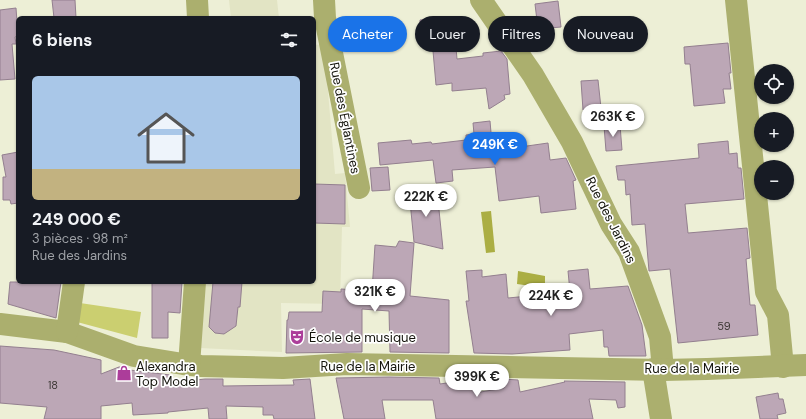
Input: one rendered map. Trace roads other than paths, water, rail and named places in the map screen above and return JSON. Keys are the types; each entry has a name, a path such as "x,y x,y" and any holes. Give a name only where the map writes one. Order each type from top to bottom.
{"street":[{"path":"197,0 198,16"},
{"name":"Rue des Églantines","path":"324,0 325,18 359,188"},
{"name":"Rue des Jardins","path":"481,0 541,88 572,142 611,224 629,252 660,337 658,370 661,419"},
{"path":"736,0 766,292 778,315 793,366"},
{"path":"67,332 74,284"},
{"path":"189,365 195,284"},
{"name":"Rue de la Mairie","path":"0,324 67,332 134,356 189,365 283,368 347,364 658,370 793,366"}],"place":[{"name":"École de musique","path":"297,337"},
{"name":"Alexandra Top Model","path":"124,373"}]}
